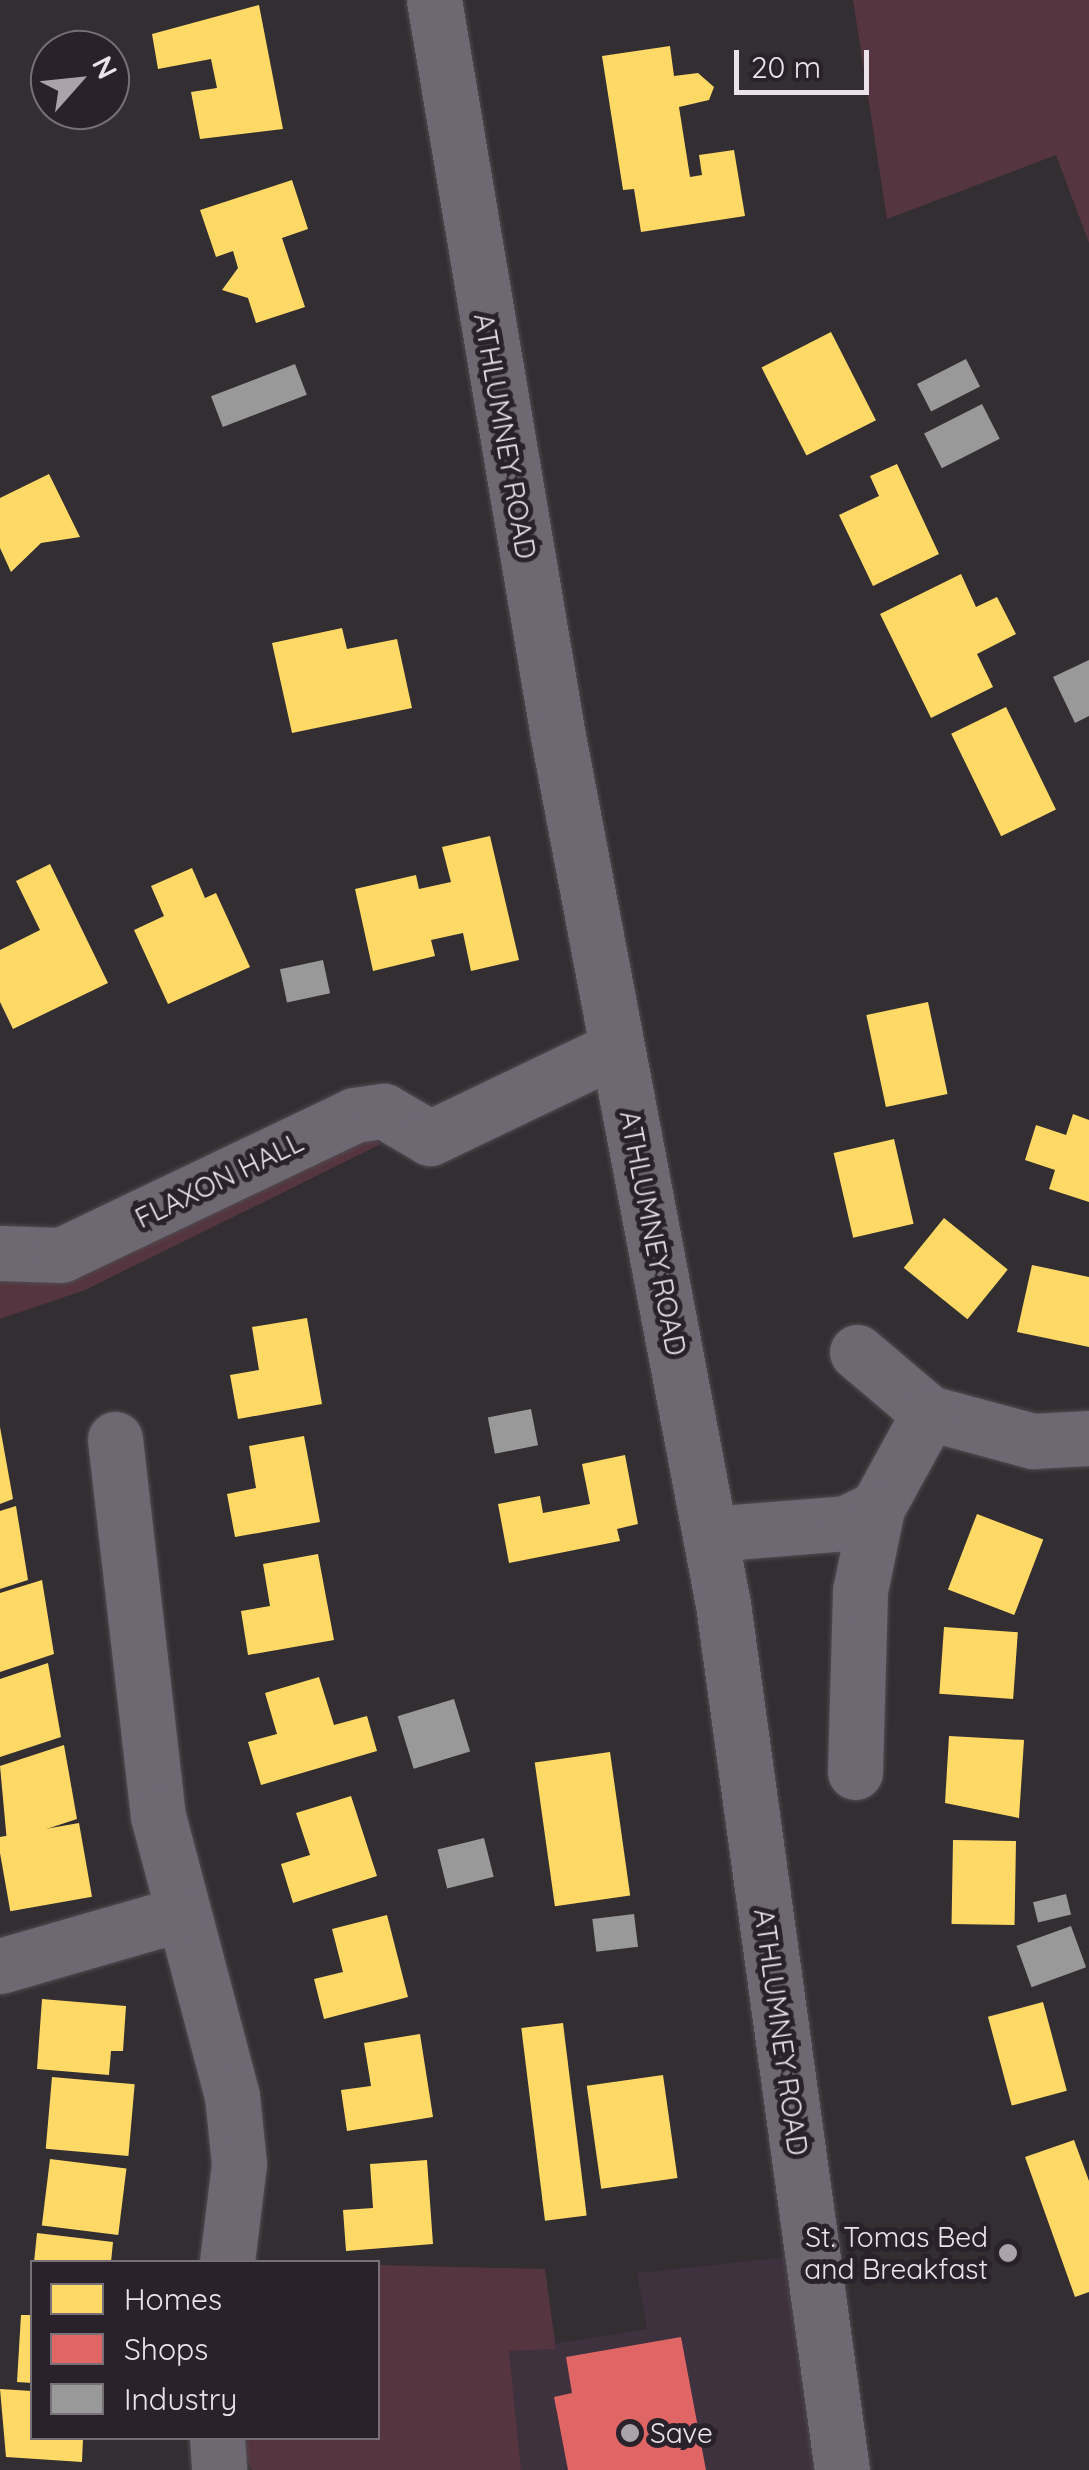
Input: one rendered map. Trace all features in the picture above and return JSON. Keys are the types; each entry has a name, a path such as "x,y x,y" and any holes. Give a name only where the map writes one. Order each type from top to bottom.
{"street":[{"name":"ATHLUMNEY ROAD","path":"434,0 616,1049 710,1534 842,2470"},
{"name":"FLAXON HALL","path":"0,1252 61,1255 354,1115 384,1111 430,1138 616,1049"},
{"path":"857,1352 928,1413 1033,1441 1089,1438"},
{"path":"855,1772 860,1590 878,1508 928,1413"},
{"path":"115,1440 177,1915 232,2096 239,2164 226,2260"},
{"path":"710,1534 846,1523 878,1508"},
{"path":"0,1966 177,1915"},
{"path":"216,2440 219,2470"}],"shaded area":[{"path":"853,0 1089,0 1089,243 1056,155 887,219"},
{"path":"368,1136 381,1144 85,1290 0,1319 0,1276"},
{"path":"787,2257 819,2470 521,2470 509,2351 647,2329 637,2273"},
{"path":"380,2265 545,2269 556,2349 509,2351 521,2470 252,2470 239,2440 380,2440"}],"building: Homes":[{"path":"259,5 283,129 200,139 191,92 217,88 211,59 158,69 152,34"},
{"path":"670,46 674,76 698,73 714,87 709,100 679,107 690,177 702,175 699,155 734,150 745,216 641,232 634,189 623,190 602,56"},
{"path":"292,180 308,229 282,238 305,307 256,323 248,298 222,290 238,268 233,251 216,257 200,210"},
{"path":"831,332 876,420 806,456 762,367"},
{"path":"897,464 939,554 873,586 839,515 879,496 870,476"},
{"path":"49,474 80,537 41,543 11,572 0,548 0,498"},
{"path":"961,574 976,607 997,597 1016,634 977,654 993,687 931,718 880,614"},
{"path":"342,628 347,649 397,639 412,708 292,733 272,643"},
{"path":"1006,707 1056,809 1001,836 951,734"},
{"path":"490,836 519,960 471,971 463,933 431,940 435,956 373,971 355,889 416,875 419,889 451,882 442,847"},
{"path":"50,864 108,983 13,1029 0,1002 0,950 40,930 16,881"},
{"path":"192,868 205,898 216,893 250,967 168,1004 134,930 164,916 151,886"},
{"path":"928,1002 948,1094 886,1107 866,1015"},
{"path":"1073,1114 1089,1120 1089,1202 1049,1189 1055,1170 1025,1160 1036,1125 1066,1135"},
{"path":"894,1139 914,1224 853,1238 834,1153"},
{"path":"944,1218 1008,1270 967,1319 904,1268"},
{"path":"1032,1265 1089,1277 1089,1347 1017,1332"},
{"path":"307,1318 322,1404 238,1419 230,1375 259,1370 252,1327"},
{"path":"0,1427 13,1499 0,1504"},
{"path":"304,1436 320,1522 235,1537 227,1494 256,1488 249,1446"},
{"path":"625,1455 638,1524 617,1529 620,1541 509,1563 498,1504 540,1496 543,1513 590,1504 582,1464"},
{"path":"16,1506 28,1580 0,1589 0,1511"},
{"path":"977,1514 1043,1539 1014,1615 948,1590"},
{"path":"318,1554 334,1640 248,1655 241,1611 270,1606 263,1564"},
{"path":"42,1580 54,1654 0,1672 0,1593"},
{"path":"944,1627 1018,1632 1013,1699 939,1694"},
{"path":"48,1663 61,1737 0,1757 0,1679"},
{"path":"319,1677 334,1725 367,1716 377,1751 261,1785 248,1742 277,1734 265,1693"},
{"path":"949,1736 1024,1740 1019,1818 945,1803"},
{"path":"64,1745 77,1819 7,1842 0,1766"},
{"path":"610,1752 630,1896 555,1906 535,1763"},
{"path":"351,1796 377,1876 293,1903 281,1864 310,1855 296,1813"},
{"path":"79,1823 92,1897 10,1911 0,1837"},
{"path":"953,1840 1016,1841 1015,1925 952,1924"},
{"path":"387,1915 408,1997 324,2019 314,1979 343,1972 332,1929"},
{"path":"42,1999 126,2006 123,2051 111,2051 109,2075 37,2069"},
{"path":"1043,2002 1067,2091 1012,2106 988,2017"},
{"path":"563,2023 587,2216 545,2221 521,2028"},
{"path":"420,2034 433,2117 347,2131 341,2090 371,2086 364,2043"},
{"path":"663,2075 677,2178 601,2189 587,2086"},
{"path":"52,2077 135,2084 128,2156 46,2149"},
{"path":"1074,2140 1089,2181 1089,2292 1075,2297 1025,2157"},
{"path":"50,2159 126,2168 118,2235 42,2226"},
{"path":"427,2160 433,2244 346,2251 343,2210 373,2208 370,2164"},
{"path":"37,2233 113,2242 111,2260 34,2260"},
{"path":"21,2315 30,2315 30,2383 17,2382"},
{"path":"0,2389 30,2391 30,2440 83,2440 82,2462 6,2457"}],"building: Shops":[{"name":"Save","path":"681,2337 706,2470 568,2470 554,2397 572,2393 566,2357"}],"building: Industry":[{"path":"966,359 980,387 931,412 917,384"},
{"path":"295,364 307,395 223,427 211,396"},
{"path":"982,404 1000,439 942,468 924,434"},
{"path":"1089,660 1089,716 1075,723 1053,677"},
{"path":"323,960 330,993 287,1002 280,969"},
{"path":"531,1409 538,1445 495,1454 488,1417"},
{"path":"454,1699 470,1752 414,1769 398,1716"},
{"path":"484,1838 494,1877 447,1888 437,1850"},
{"path":"1066,1894 1071,1914 1038,1923 1033,1902"},
{"path":"634,1914 638,1947 596,1952 592,1919"},
{"path":"1071,1926 1086,1967 1032,1987 1016,1946"}],"place":[{"name":"St. Tomas Bed and Breakfast","path":"1008,2253"},
{"name":"Save","path":"630,2433"}]}
